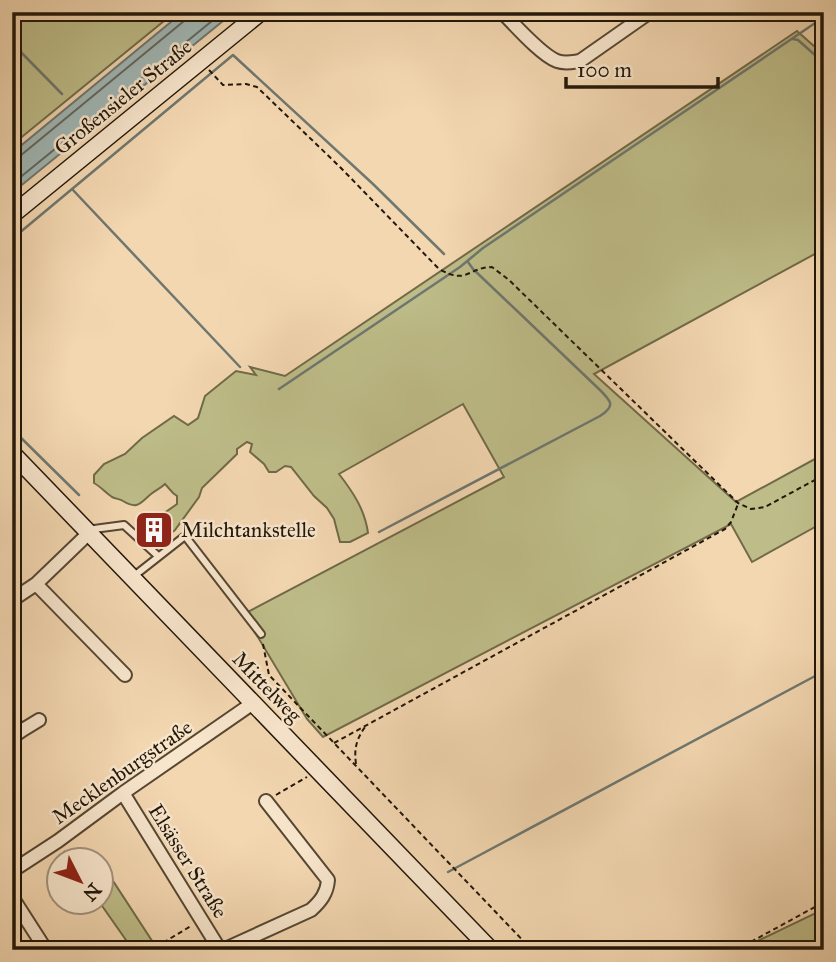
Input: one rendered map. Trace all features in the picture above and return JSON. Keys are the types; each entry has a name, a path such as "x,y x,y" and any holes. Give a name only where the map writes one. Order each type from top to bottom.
{"street":[{"name":"Großensieler Straße","path":"12,215 261,12"},
{"path":"502,12 544,52 555,60 566,63 580,61 650,12"},
{"name":"Mittelweg","path":"12,453 491,950"},
{"path":"12,600 36,584 90,532"},
{"path":"36,584 125,675"},
{"name":"Mecklenburgstraße","path":"12,871 253,703"},
{"path":"15,730 39,720"},
{"name":"Elsässer Straße","path":"123,793 222,950"},
{"path":"222,950 311,910 321,901 328,888 328,880 266,802"},
{"path":"12,897 46,950"}],"lane":[{"path":"90,532 94,529 124,525 158,556"},
{"path":"132,577 185,536 261,634"}],"path":[{"path":"214,77 223,85 246,84 257,88 340,167 439,269 462,277 482,267 492,267 509,280 738,503 751,509 765,507 824,475"},
{"path":"334,743 725,529 731,522 738,503"},
{"path":"261,634 269,675 532,950"},
{"path":"356,766 357,738 366,726"},
{"path":"266,802 319,769"},
{"path":"736,950 824,902"},
{"path":"156,947 201,919"}],"shaded area":[{"path":"12,12 175,12 12,145"},
{"path":"797,31 824,55 824,249 594,374 736,502 824,454 824,522 752,562 731,524 323,737 307,719 244,614 504,477 463,404 339,474 358,502 368,533 350,542 340,542 334,519 327,508 291,467 285,466 276,472 269,472 250,452 252,444 247,442 237,449 237,454 202,488 199,497 175,530 162,540 158,540 150,526 177,504 177,496 165,484 141,503 132,505 113,498 94,483 94,475 104,464 125,454 142,438 174,416 188,425 198,418 205,396 236,371 256,375 250,367 285,376"},
{"path":"116,886 156,947 151,950 133,950 109,916 116,916"},
{"path":"824,909 824,950 739,950"}],"water":[{"path":"183,12 234,12 12,193 12,153"}],"waterway":[{"path":"279,389 824,17"},
{"path":"793,39 798,40 824,63"},
{"path":"12,43 62,94"},
{"path":"12,239 233,55 373,184 444,254"},
{"path":"72,189 240,367"},
{"path":"379,532 600,416 610,406 604,394 468,262"},
{"path":"12,429 79,495"},
{"path":"448,872 817,675 824,678"}],"place":[{"name":"Milchtankstelle","path":"154,530"}]}
